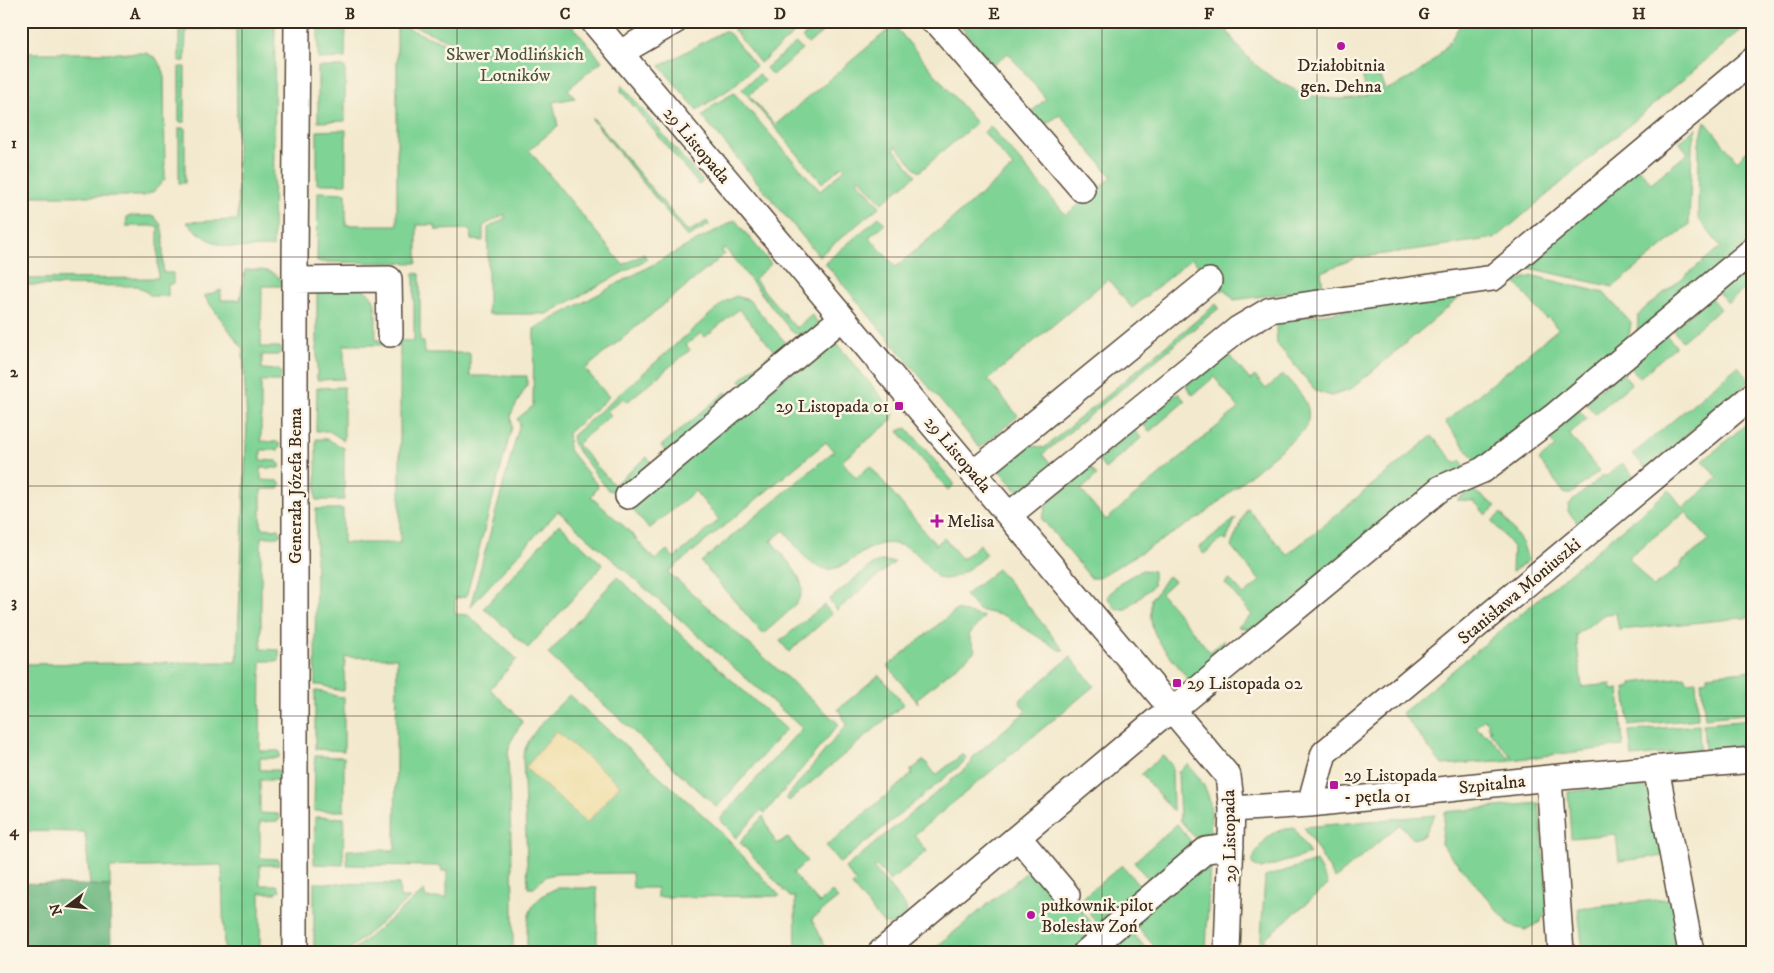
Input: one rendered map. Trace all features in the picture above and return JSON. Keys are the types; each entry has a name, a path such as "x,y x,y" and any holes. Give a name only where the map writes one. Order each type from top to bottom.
{"street":[{"name":"Generała Józefa Bema","path":"295,952 297,21"},
{"name":"29 Listopada","path":"593,21 1228,776 1232,809 1227,952"},
{"path":"620,53 675,21"},
{"path":"933,21 937,22 1082,189"},
{"path":"1010,515 1238,329 1270,310 1493,278 1753,60"},
{"path":"882,952 1158,719 1173,710 1441,488 1483,470 1553,417 1753,250"},
{"path":"295,280 389,279 390,334"},
{"path":"974,473 1209,281"},
{"path":"628,496 842,318"},
{"name":"Stanisława Moniuszki","path":"1310,804 1324,753 1753,395"},
{"name":"Szpitalna","path":"1232,809 1310,804 1549,778 1753,760"},
{"path":"1656,768 1691,952"},
{"path":"1549,778 1561,952"},
{"path":"1018,837 1067,895"},
{"path":"1086,952 1206,850 1231,847"}],"green space":[{"path":"171,21 275,21 273,247 246,248 226,246 207,239 186,222 238,220 236,29 186,29 185,61 179,61 179,29 171,29"},
{"path":"318,21 346,21 345,58 318,59"},
{"name":"Skwer Modlińskich Lotników","path":"401,21 568,21 602,61 568,89 575,98 553,102 558,126 529,150 623,265 644,254 647,259 547,314 488,314 488,228 505,218 505,214 483,226 483,241 471,240 470,229 436,230 435,225 417,225 417,263 317,262 318,192 346,193 346,225 397,225 397,26 379,26 379,24 397,24 460,50 462,46"},
{"path":"741,21 786,21 795,33 760,63 734,30 734,25"},
{"path":"822,21 835,21 808,44 802,38"},
{"path":"956,21 1222,21 1233,40 1247,56 1282,84 1302,93 1323,98 1345,99 1367,95 1361,70 1376,66 1385,90 1398,85 1420,71 1448,44 1462,21 1752,21 1496,238 1356,258 1321,272 1323,288 1234,300 1224,289 1221,291 1192,258 1132,308 1108,279 988,380 1018,416 980,448 825,263 879,217 885,224 869,237 896,267 1013,167 984,132 990,126 1066,215 1112,177 1060,115 1044,125 1034,115 1033,110 1046,99 1008,53 993,65"},
{"path":"894,25 976,123 919,172 896,146 894,149 916,175 882,203 859,177 857,180 880,206 819,256 702,116 715,104 734,93 820,191 845,169 842,166 822,183 742,89 759,74 765,81 749,95 775,125"},
{"path":"724,31 730,34 756,66 731,88 697,110 660,66"},
{"path":"796,43 802,50 772,75 766,68"},
{"path":"21,53 146,53 156,58 164,72 165,179 154,191 144,196 21,196"},
{"path":"179,67 185,67 185,122 179,122"},
{"path":"318,67 345,67 345,121 318,122"},
{"path":"622,85 703,182 699,185 621,91"},
{"path":"593,118 688,232 707,221 709,225 687,237"},
{"path":"1705,121 1737,161 1753,145 1753,238 1637,336 1638,316 1644,309 1721,247 1698,218 1699,144"},
{"path":"179,128 185,128 185,183 179,183"},
{"path":"1697,128 1692,145 1689,225 1613,287 1521,266 1638,168 1651,183 1688,153 1679,142"},
{"path":"346,130 346,184 317,184 317,131"},
{"path":"127,216 154,216 161,225 163,234 163,273 173,273 173,284 168,284 168,296 152,296 137,286 21,285 21,279 158,278 158,226 126,226"},
{"path":"735,220 771,264 754,279 796,328 812,315 819,324 807,338 792,332 725,248 721,251 725,254 585,369 609,397 568,433 569,450 598,486 591,497 627,529 655,560 667,550 674,558 719,520 695,491 649,529 630,506 832,338 894,412 892,420 842,461 856,478 870,466 936,545 944,538 962,559 980,544 986,555 965,571 951,578 941,579 910,549 895,544 884,544 873,547 837,568 828,569 818,567 808,561 784,530 771,541 795,571 801,582 802,590 799,599 791,609 763,634 701,562 834,451 826,442 668,572 839,724 765,813 761,810 736,838 720,819 802,728 558,511 470,607 520,423 517,419 533,406 534,329"},
{"path":"1753,261 1753,282 1728,303 1717,291"},
{"path":"245,270 268,271 277,276 284,286 262,286 261,347 280,347 282,350 278,355 262,355 262,369 279,370 282,374 279,381 261,381 261,441 277,442 281,445 278,450 261,450 261,460 277,461 281,466 279,468 261,468 261,480 279,481 281,484 279,489 261,489 261,528 279,529 281,534 278,537 261,537 261,649 279,650 279,661 261,661 260,751 279,751 280,756 278,758 260,758 260,770 278,770 281,777 277,780 260,780 260,813 278,814 280,819 278,821 260,822 260,858 278,859 280,862 278,865 260,865 260,885 277,885 280,890 276,893 260,893 260,952 224,952 222,865 110,868 110,886 90,885 85,832 21,831 21,664 237,662 247,424 243,349 204,296 221,290 221,300 240,300"},
{"path":"414,273 420,274 420,341 424,342 424,353 470,353 470,376 527,376 527,385 511,414 512,427 466,597 455,598 455,614 468,615 517,659 490,689 522,722 510,743 508,755 513,952 351,952 424,891 426,898 447,898 447,871 442,871 441,866 347,865 347,850 395,850 397,658 345,657 344,691 315,685 316,509 343,509 343,543 400,543 400,345 344,345 344,379 317,380 317,288 351,287 367,292 372,297 375,305 376,340 414,341"},
{"path":"1534,276 1604,293 1631,323 1628,342 1477,463 1445,422 1558,329 1548,317 1546,319 1514,281"},
{"path":"1459,294 1458,299 1350,390 1331,396 1316,391 1277,344 1276,328 1281,320"},
{"path":"736,296 749,300 792,350 746,388 740,380 774,351 739,309 705,337 701,333 686,345 690,350 627,402 623,398 607,411 611,415 577,444 614,485 647,457 654,466 617,492 608,490 574,446 572,436 724,302"},
{"path":"1710,297 1720,309 1682,341 1672,329"},
{"path":"1216,304 1219,308 1043,454 1055,469 1025,490 1017,491 998,469 1027,444 1044,448"},
{"path":"1665,334 1676,346 1639,378 1628,365"},
{"path":"1227,353 1250,380 1255,376 1266,389 1283,374 1304,399 1307,406 1308,422 1304,430 1202,516 1098,578 1091,578 1042,519 1047,504 1090,467 1097,475 1081,490 1106,520 1239,408 1214,377 1193,395 1186,386"},
{"path":"1738,366 1750,381 1646,469 1633,454"},
{"path":"1621,371 1631,384 1595,414 1585,402"},
{"path":"344,387 343,440 329,431 316,431 317,388"},
{"path":"726,392 732,399 667,453 661,446"},
{"path":"1178,393 1185,401 1149,432 1142,423"},
{"path":"1578,409 1587,419 1569,434 1599,471 1571,494 1565,494 1539,460 1555,447 1547,435"},
{"path":"1753,418 1753,617 1619,630 1616,613 1605,614 1576,635 1582,687 1611,684 1612,690 1619,689 1623,746 1511,760 1442,765 1402,713 1669,490 1683,508 1718,478 1703,461","holes":["1686,512 1709,540 1681,563 1682,565 1653,587 1628,557","1484,719 1489,723 1487,726 1491,729 1489,731 1511,756 1508,757 1487,734 1485,735 1476,727"]},
{"path":"907,428 953,482 953,486 948,490 898,431"},
{"path":"1134,430 1141,438 1105,469 1098,460"},
{"path":"1432,436 1456,464 1460,460 1465,466 1256,630 1238,627 1252,615 1225,583 1229,579 1244,595 1260,581 1231,546 1247,508 1287,555"},
{"path":"316,439 327,439 344,448 344,500 316,500"},
{"path":"1622,463 1635,478 1579,525 1568,511 1569,504 1602,476 1607,476"},
{"path":"1471,489 1496,506 1486,515 1474,501 1457,500"},
{"path":"1501,513 1523,544 1528,561 1512,572 1513,547 1492,521"},
{"path":"1236,518 1226,541 1223,538 1204,554 1199,548"},
{"path":"559,524 603,565 528,648 484,608"},
{"path":"881,561 895,562 837,610 829,600 870,566"},
{"path":"998,569 1064,650 1059,650 1005,616 978,610 965,595"},
{"path":"1142,570 1153,571 1153,586 1126,609 1116,609 1107,597 1119,583"},
{"path":"1168,576 1174,581 1161,593 1210,652 1224,640 1224,656 1191,684 1159,642 1152,626 1151,598"},
{"path":"617,577 786,729 717,807 548,654"},
{"path":"824,605 832,614 789,652 780,641"},
{"path":"956,610 984,617 969,635 975,651 917,699 918,703 888,666"},
{"path":"1070,657 1094,686 914,835 927,851 890,881 877,866 874,868 906,907 907,914 898,922 890,925 883,923 852,886 856,882 845,868 971,764 973,757 1026,711 1020,703 1021,699"},
{"path":"1753,670 1753,713 1705,718 1701,681 1707,680 1707,675"},
{"path":"879,675 904,704 789,801 786,798 847,724 838,709"},
{"path":"1686,677 1687,682 1696,681 1698,719 1629,726 1625,688 1631,687 1631,683"},
{"path":"315,691 344,697 344,751 315,749"},
{"path":"569,695 714,825 780,896 657,897 657,888 633,888 632,873 554,874 545,877 534,888 528,888 523,756 530,738 536,730"},
{"path":"1753,720 1753,745 1705,750 1703,724"},
{"path":"1699,725 1700,750 1632,757 1629,731"},
{"path":"963,754 966,758 963,763 840,863 826,846 912,774 910,771 924,760 936,775"},
{"path":"1163,755 1172,766 1173,811 1141,774"},
{"path":"315,756 344,757 344,811 314,811"},
{"path":"1188,764 1202,782 1209,798 1211,814 1210,837 1201,845 1180,820 1178,772"},
{"path":"1642,783 1652,797 1664,856 1619,861 1616,834 1571,838 1568,792"},
{"path":"1539,803 1548,908 1540,922 1525,930 1511,926 1441,844 1445,812"},
{"path":"1435,815 1423,836 1413,839 1400,824 1335,879 1304,827"},
{"path":"763,816 776,844 788,838 807,861 793,873 819,903 832,892 838,898 812,919 828,952 796,952 795,897 790,897 740,842"},
{"path":"315,817 344,818 343,865 314,864"},
{"path":"1177,824 1197,849 1153,885 1134,862"},
{"path":"1294,828 1310,854 1261,869 1252,864 1253,859 1265,840 1278,831"},
{"path":"1210,859 1206,952 1159,952 1137,926 1135,920"},
{"path":"1316,861 1328,885 1264,939 1274,952 1260,952 1265,877"},
{"path":"1122,865 1145,892 1101,929 1080,900"},
{"path":"1033,867 1068,909 1076,903 1098,932 1074,952 930,952"},
{"path":"21,883 110,886 111,952 21,952"},
{"path":"314,883 399,884 400,898 410,898 346,952 314,952"},
{"path":"557,888 597,888 597,952 527,952 528,921 533,906 546,893"},
{"path":"1673,898 1680,952 1583,952 1578,909"},
{"path":"1125,929 1131,931 1149,952 1098,952"}],"sand":[{"path":"556,731 620,785 587,823 525,768"}],"place":[{"name":"Działobitnia gen. Dehna","path":"1341,46"},
{"name":"29 Listopada 01","path":"899,406"},
{"name":"Melisa","path":"937,521"},
{"name":"29 Listopada 02","path":"1177,683"},
{"name":"29 Listopada - pętla 01","path":"1334,785"},
{"name":"pułkownik pilot Bolesław Zoń","path":"1031,915"}]}
